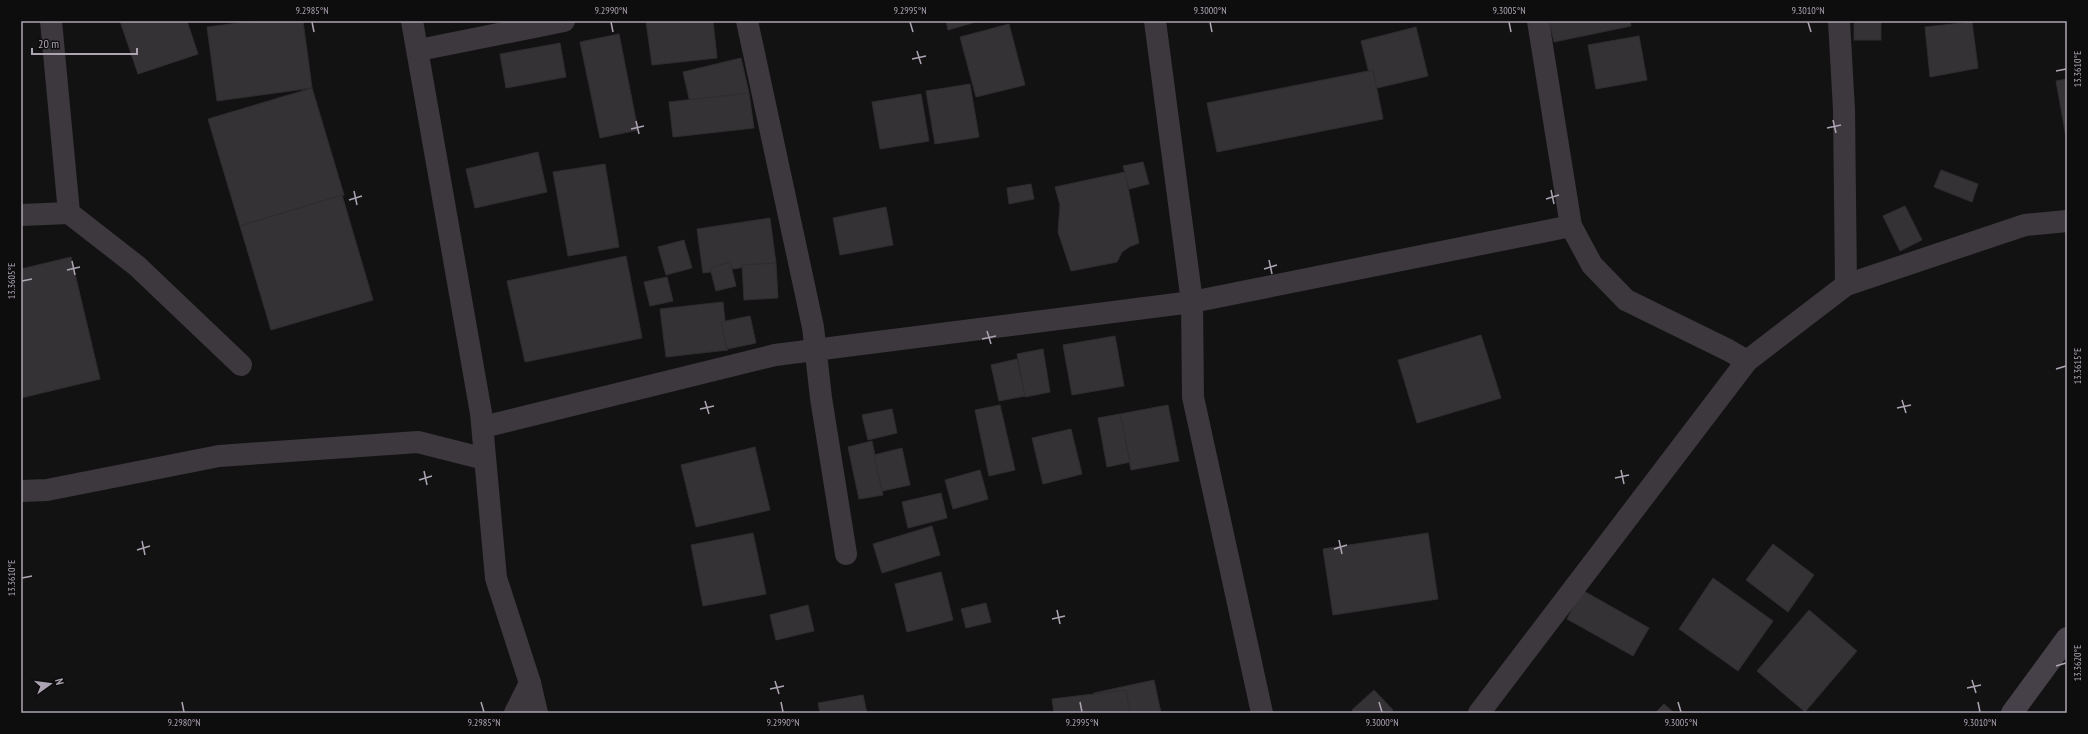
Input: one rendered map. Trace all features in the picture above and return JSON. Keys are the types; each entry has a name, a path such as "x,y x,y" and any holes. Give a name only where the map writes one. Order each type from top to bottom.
{"main road":[{"path":"2012,713 2067,638"}],"street":[{"path":"51,21 70,213"},
{"path":"412,21 419,50 483,427 496,578 530,683 537,713"},
{"path":"419,50 564,21"},
{"path":"747,21 811,320 846,554"},
{"path":"1155,21 1192,302 1194,397 1262,713"},
{"path":"1538,21 1571,226 1592,265 1626,300 1728,350 1747,361"},
{"path":"1839,21 1844,110 1846,285"},
{"path":"21,215 70,213 137,266 241,364"},
{"path":"1478,713 1747,361 1846,285 2025,225 2067,221"},
{"path":"483,427 775,355 1192,302 1571,226"},
{"path":"21,491 47,490 219,456 418,442 485,459"},
{"path":"515,713 530,683"}],"building":[{"path":"120,21 187,21 198,54 138,74"},
{"path":"254,21 303,21 312,88 217,101 207,27"},
{"path":"646,21 713,21 717,58 652,65"},
{"path":"946,21 979,21 948,30"},
{"path":"1549,21 1630,21 1631,26 1554,42"},
{"path":"1854,21 1881,21 1881,40 1854,40"},
{"path":"1972,22 1978,68 1930,77 1925,27"},
{"path":"1009,24 1025,85 976,97 960,37"},
{"path":"1416,27 1428,76 1373,89 1361,41"},
{"path":"619,34 638,130 600,138 580,42"},
{"path":"1639,36 1647,80 1596,89 1588,45"},
{"path":"560,43 566,77 506,88 500,54"},
{"path":"741,58 749,93 691,107 683,72"},
{"path":"1373,70 1383,119 1217,152 1207,103"},
{"path":"2067,79 2067,137 2066,137 2056,81"},
{"path":"970,84 979,137 935,144 926,91"},
{"path":"312,88 344,195 240,226 208,119"},
{"path":"749,93 754,128 673,137 669,102"},
{"path":"921,94 929,141 880,149 872,102"},
{"path":"538,152 547,192 475,208 466,169"},
{"path":"1143,162 1149,184 1129,189 1123,166"},
{"path":"605,164 619,247 568,256 553,172"},
{"path":"1941,170 1978,184 1972,202 1934,187"},
{"path":"1125,172 1139,243 1122,252 1117,262 1071,271 1058,232 1060,205 1055,187"},
{"path":"1031,184 1034,199 1009,204 1007,188"},
{"path":"342,195 373,300 271,330 240,226"},
{"path":"1905,206 1922,240 1900,251 1883,216"},
{"path":"886,207 893,245 840,255 833,218"},
{"path":"770,218 776,263 703,273 697,229"},
{"path":"684,240 692,268 666,275 658,247"},
{"path":"626,256 642,338 525,362 507,281"},
{"path":"71,257 100,379 21,398 21,269"},
{"path":"730,262 736,286 716,291 710,268"},
{"path":"776,263 778,298 744,300 742,265"},
{"path":"667,277 673,301 650,306 644,282"},
{"path":"723,302 728,350 666,357 660,309"},
{"path":"750,316 756,343 727,349 721,322"},
{"path":"1481,335 1501,398 1417,423 1398,360"},
{"path":"1115,336 1124,386 1072,395 1063,345"},
{"path":"1043,349 1050,392 1025,397 1017,354"},
{"path":"1017,359 1025,396 999,401 991,365"},
{"path":"1000,405 1015,470 989,476 975,410"},
{"path":"1168,405 1179,461 1131,470 1120,414"},
{"path":"892,409 897,433 868,440 862,415"},
{"path":"1120,414 1130,462 1107,467 1098,418"},
{"path":"1071,429 1082,474 1043,484 1032,438"},
{"path":"872,441 883,495 859,499 848,447"},
{"path":"755,447 770,510 696,527 681,465"},
{"path":"902,448 910,485 882,491 874,455"},
{"path":"980,470 988,499 953,509 945,480"},
{"path":"941,493 947,518 908,528 902,502"},
{"path":"932,526 940,555 882,573 873,544"},
{"path":"753,533 766,594 703,606 691,545"},
{"path":"1428,533 1438,599 1333,615 1323,549"},
{"path":"1773,544 1814,575 1788,612 1746,580"},
{"path":"941,572 953,620 907,632 895,584"},
{"path":"1713,578 1773,621 1738,671 1679,629"},
{"path":"1582,590 1649,628 1633,656 1567,619"},
{"path":"986,603 991,622 966,628 961,609"},
{"path":"808,605 814,631 776,640 770,615"},
{"path":"1809,610 1857,651 1805,712 1757,671"},
{"path":"1154,680 1161,713 1099,713 1094,693"},
{"path":"1126,690 1130,713 1054,713 1052,699"},
{"path":"1374,690 1393,710 1391,713 1355,713 1352,710"},
{"path":"863,695 867,713 820,713 818,703"},
{"path":"1664,704 1674,713 1655,713"}]}
